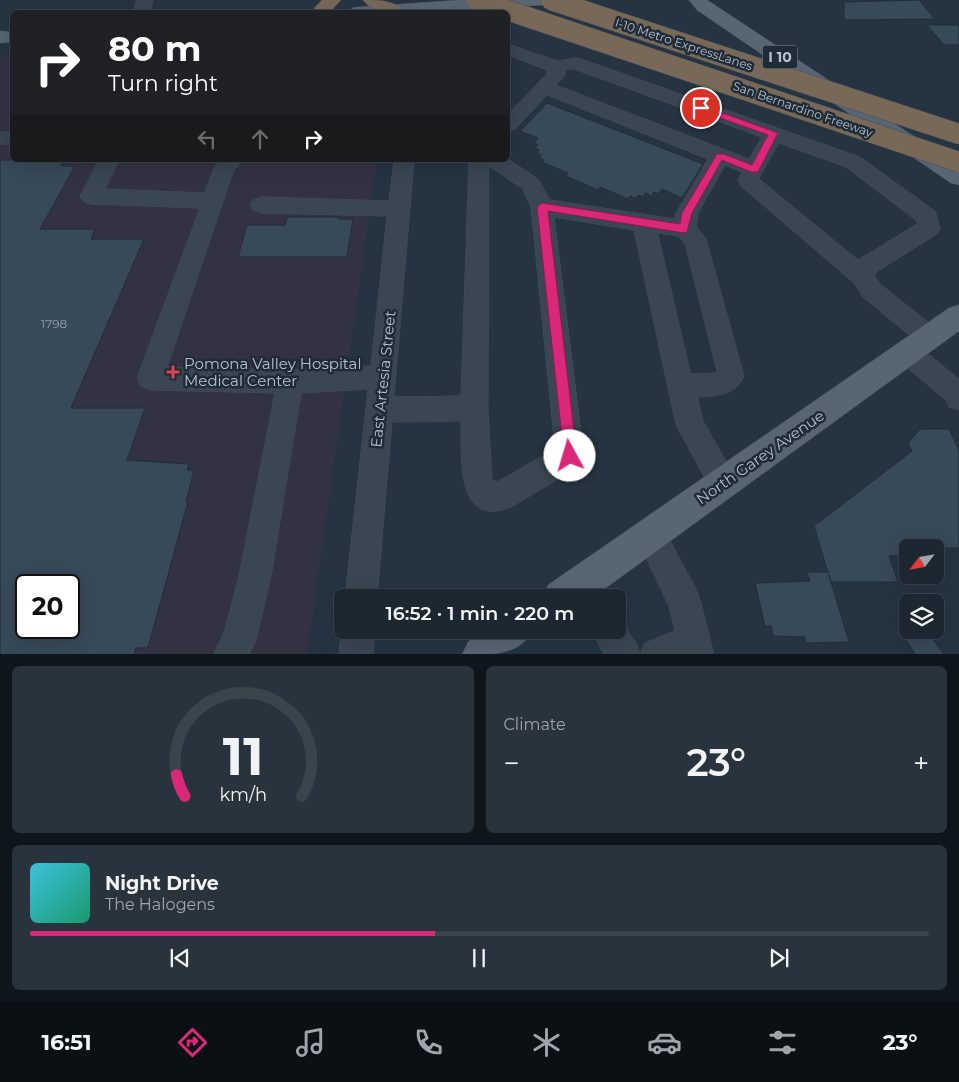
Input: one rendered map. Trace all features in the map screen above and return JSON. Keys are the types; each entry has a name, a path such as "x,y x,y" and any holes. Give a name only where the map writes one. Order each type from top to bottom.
{"highway":[{"path":"322,10 332,0"},
{"path":"372,0 394,10"},
{"name":"San Bernardino Freeway","path":"477,0 507,10"},
{"name":"I-10 Metro ExpressLanes","path":"551,0 959,134"},
{"name":"I 10","path":"601,0 884,90"},
{"name":"San Bernardino Freeway","path":"510,11 959,162"}],"main road":[{"path":"409,10 542,0"},
{"path":"698,0 702,6 959,177"},
{"name":"North Garey Avenue","path":"581,589 650,534 959,316"},
{"path":"481,654 502,639"}],"street":[{"path":"510,50 556,67 575,63 853,162 927,217 928,228 865,267 863,276"},
{"path":"510,122 556,75 556,67"},
{"path":"544,87 754,169"},
{"path":"774,133 748,181 863,276 871,290 918,345 959,398"},
{"path":"684,229 687,213 720,156"},
{"path":"108,162 91,196 213,202"},
{"path":"230,162 224,170 150,378 290,382 383,377"},
{"name":"East Artesia Street","path":"362,589 404,162"},
{"path":"479,162 474,410 478,485 487,496 500,496 570,456 542,207 531,184 498,162"},
{"path":"261,205 400,209"},
{"path":"542,207 684,229 695,239 731,376 720,384 681,386"},
{"path":"644,223 690,425 723,483"},
{"path":"230,654 239,640 256,576 290,382"},
{"path":"380,410 474,408 474,410"},
{"path":"650,534 685,603 696,648 657,654"},
{"path":"356,654 357,639"},
{"path":"614,639 624,654"}],"shaded area":[{"name":"Pomona Valley Hospital Medical Center","path":"10,54 10,162 377,162 307,654 0,654 0,55"}],"building":[{"path":"919,0 935,19 844,20 844,2"},
{"path":"927,25 959,25 959,45 944,45"},
{"path":"547,103 703,164 682,198 662,189 658,194 654,192 651,196 646,193 643,197 638,195 636,198 630,196 628,199 600,187 598,190 566,176 568,173 542,162 544,160 539,158 541,155 537,153 539,150 535,148 538,145 534,143 538,138 520,131"},
{"name":"Pomona Valley Hospital Medical Center","path":"0,160 10,160 10,162 63,162 61,166 75,166 40,229 95,229 91,239 144,239 71,408 145,408 127,460 189,464 187,470 194,470 186,502 188,502 148,648 136,648 134,654 0,654"},
{"path":"287,217 339,217 338,219 353,219 347,257 238,257 247,225 285,225"},
{"path":"920,429 949,429 959,450 959,548 944,548 944,539 899,539 899,556 889,556 898,582 831,582 814,526 912,451 908,443"},
{"path":"807,572 828,572 849,642 806,643 805,637 773,636 771,626 765,626 755,583 810,581"},
{"path":"905,639 933,639 943,654 915,654"}],"place":[{"name":"Pomona Valley Hospital Medical Center","path":"173,372"}],"route":[{"path":"570,456 542,207 684,229 687,213 720,156 754,169 774,133 701,108"}]}
